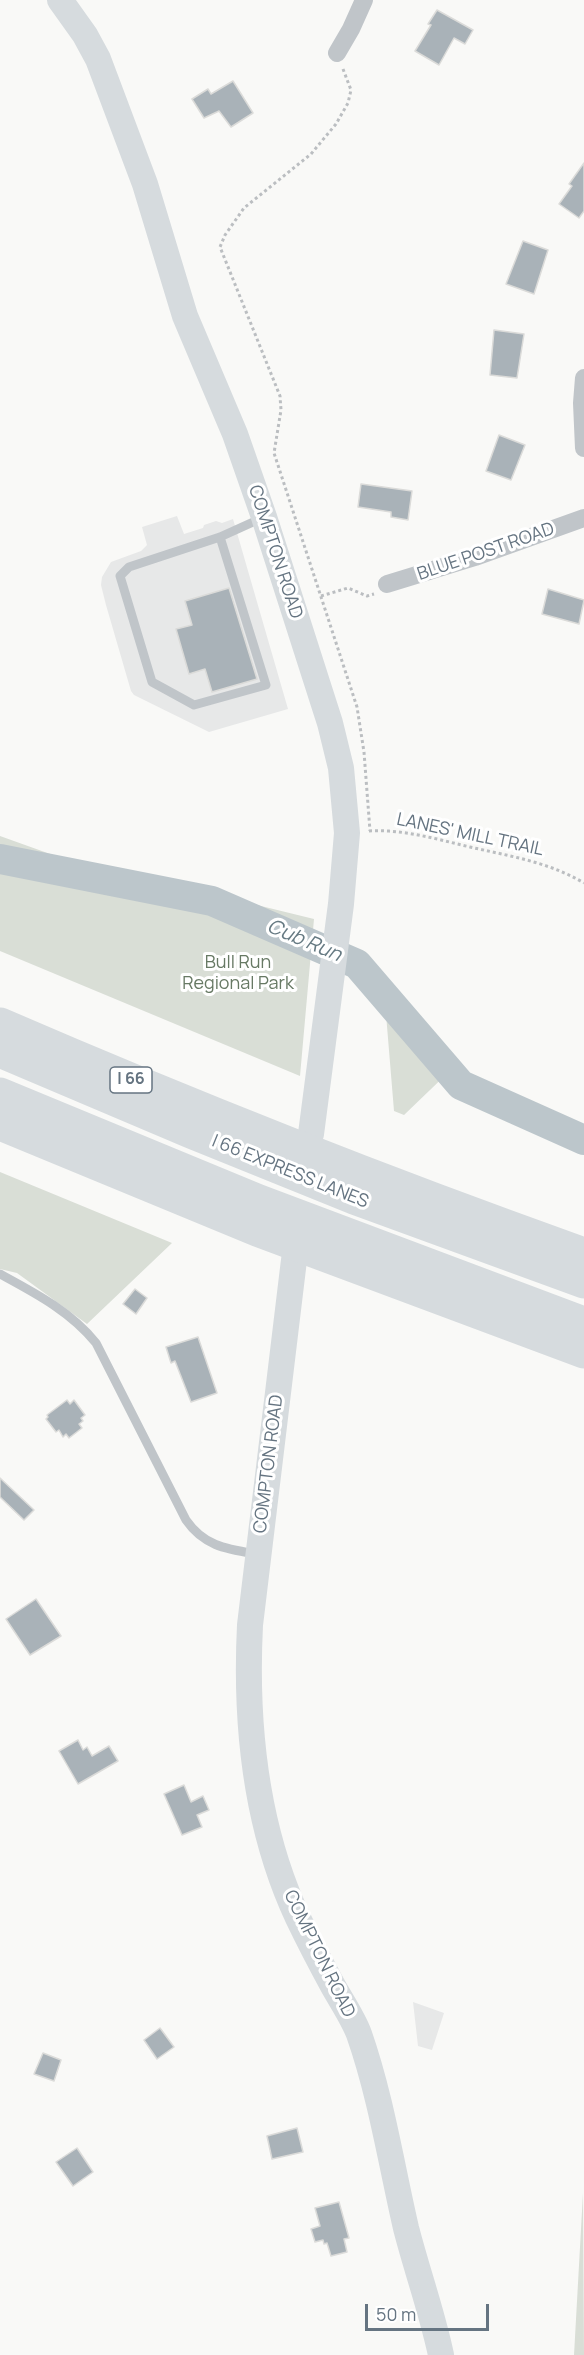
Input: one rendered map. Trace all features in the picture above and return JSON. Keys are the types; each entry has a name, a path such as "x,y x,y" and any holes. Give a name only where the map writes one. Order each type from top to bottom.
{"highway":[{"name":"I 66","path":"0,1024 104,1069 261,1146 356,1184 584,1254"},
{"name":"I 66 EXPRESS LANES","path":"0,1051 261,1146"},
{"path":"0,1094 258,1215"},
{"path":"0,1124 258,1215 584,1352"},
{"name":"I 66 EXPRESS LANES","path":"356,1184 584,1281"},
{"name":"I 66 EXPRESS LANES","path":"341,1248 584,1323"}],"street":[{"name":"COMPTON ROAD","path":"60,0 85,35 98,59 145,184 185,316 235,434 330,723 358,832 341,904 311,1134"},
{"path":"337,53 364,0"},
{"path":"584,378 582,403 584,448"},
{"name":"BLUE POST ROAD","path":"387,584 475,557 584,518"},
{"name":"COMPTON ROAD","path":"294,1260 258,1555 248,1669 255,1774 280,1872 297,1916 357,2030 367,2059 383,2117 407,2229 441,2355"}],"lane":[{"path":"220,537 266,685 194,705 152,682 120,576 129,567 220,537 264,517"},
{"path":"0,1274 66,1313 84,1328 96,1343 186,1520 196,1534 217,1545 258,1555"}],"path":[{"path":"337,53 351,90 348,103 336,124 311,154 244,208 225,235 220,247 280,396 281,410 274,453 357,707 364,752 358,832"},
{"path":"321,596 348,588 367,596 389,589 387,584"},
{"name":"LANES' MILL TRAIL","path":"358,832 385,830 436,838 559,869 584,883"}],"shaded area":[{"path":"177,516 184,534 216,521 222,523 233,519 288,709 209,732 134,695 131,691 106,605 101,585 102,577 111,562 141,551 147,545 142,527"},
{"path":"413,2002 444,2013 432,2050 418,2046"}],"green space":[{"name":"Bull Run Regional Park","path":"0,836 53,855 314,919 300,1076 0,951"},
{"path":"385,1002 456,1065 404,1115 394,1111"},
{"path":"0,1172 172,1243 87,1324 17,1273 0,1269"},
{"path":"583,2193 584,2355 574,2355"}],"building":[{"path":"437,10 473,30 465,44 454,38 439,65 415,51 431,25 428,24"},
{"path":"233,81 253,113 231,127 219,111 204,118 192,99 208,89 211,94"},
{"path":"584,163 584,211 579,218 559,204 572,186 569,184"},
{"path":"523,241 548,250 534,294 506,284"},
{"path":"494,330 524,334 517,378 490,375"},
{"path":"499,435 525,445 511,480 486,471"},
{"path":"361,484 412,491 408,520 391,517 391,512 358,507"},
{"path":"229,588 257,679 212,692 205,669 189,674 176,629 192,625 185,601"},
{"path":"548,589 584,600 579,624 542,614"},
{"path":"135,1289 147,1298 136,1314 123,1304"},
{"path":"198,1337 217,1393 191,1402 175,1361 171,1363 166,1347"},
{"path":"67,1400 70,1404 74,1400 85,1415 79,1424 82,1428 69,1438 66,1434 63,1437 59,1430 56,1432 46,1419 47,1415"},
{"path":"0,1478 34,1510 24,1520 0,1497"},
{"path":"36,1599 61,1636 30,1655 6,1619"},
{"path":"78,1740 83,1750 87,1747 92,1756 109,1746 118,1761 78,1784 59,1751"},
{"path":"184,1785 191,1802 203,1796 209,1810 197,1815 202,1827 182,1835 164,1794"},
{"path":"160,2028 174,2047 157,2059 144,2040"},
{"path":"43,2053 61,2060 54,2081 34,2074"},
{"path":"297,2128 303,2152 272,2159 267,2136"},
{"path":"77,2148 93,2172 73,2186 56,2162"},
{"path":"339,2202 349,2238 344,2239 347,2252 331,2256 327,2243 324,2244 323,2240 315,2242 311,2229 320,2226 315,2208"}],"waterway":[{"name":"Cub Run","path":"0,859 212,901 357,964 461,1085 584,1140"}]}
